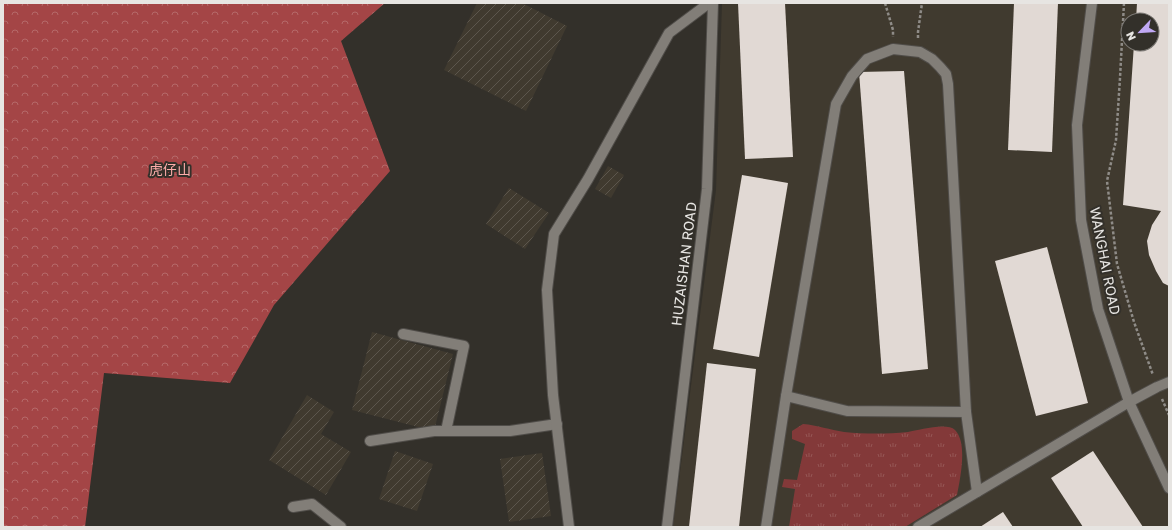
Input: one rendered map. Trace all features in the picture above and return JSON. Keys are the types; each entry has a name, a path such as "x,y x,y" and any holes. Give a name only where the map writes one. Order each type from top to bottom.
{"street":[{"path":"569,527 553,395 547,290 554,234 588,179 669,33 709,3"},
{"name":"HUZAISHAN ROAD","path":"668,527 707,189 713,3"},
{"name":"WANGHAI ROAD","path":"1092,3 1077,125 1081,220 1098,309 1129,402 1169,488"},
{"path":"766,527 786,396 836,104 852,76 867,59 893,49 920,52 932,59 946,74 948,84 966,412 977,492"},
{"path":"404,334 464,346 446,432"},
{"path":"918,527 1129,402 1169,382"},
{"path":"786,396 847,411 966,412"},
{"path":"370,441 434,431 510,431 557,424"},
{"path":"293,507 312,504 341,527"}],"path":[{"path":"885,3 893,30 893,49"},
{"path":"920,52 918,32 922,3"},
{"path":"1124,3 1116,140 1107,182 1117,264 1134,322 1157,387 1169,415"}],"shaded area":[{"path":"477,3 522,3 567,26 526,111 444,70"},
{"path":"722,3 1169,3 1169,527 673,527 716,190"},
{"path":"608,166 624,175 611,198 595,189"},
{"path":"509,188 549,213 525,249 486,224"},
{"path":"372,332 453,354 434,431 352,410"},
{"path":"307,395 334,412 321,434 351,452 326,495 269,460"},
{"path":"395,451 433,464 417,511 379,499"},
{"path":"542,453 551,516 509,522 500,459"}],"green space":[{"name":"虎仔山","path":"3,3 385,3 341,41 390,171 274,305 230,383 104,373 85,527 3,527"},
{"path":"803,424 844,432 868,433 908,432 940,427 951,428 955,430 959,436 962,452 961,471 957,495 905,527 789,527 795,489 782,487 784,479 797,480 805,444 792,439 792,431"}],"building":[{"path":"738,3 785,3 793,157 745,159"},
{"path":"1014,3 1058,3 1052,152 1008,150"},
{"path":"1137,3 1169,3 1169,286 1163,283 1156,271 1149,255 1147,241 1152,225 1161,211 1123,205 1133,52 1160,52 1160,12 1136,12"},
{"path":"904,71 928,369 882,374 859,72"},
{"path":"742,175 788,183 759,357 713,349"},
{"path":"1047,247 1088,403 1036,416 995,261"},
{"path":"707,363 756,369 739,527 689,527"},
{"path":"1093,451 1143,527 1083,527 1051,478"},
{"path":"1003,512 1013,527 980,527"}]}
